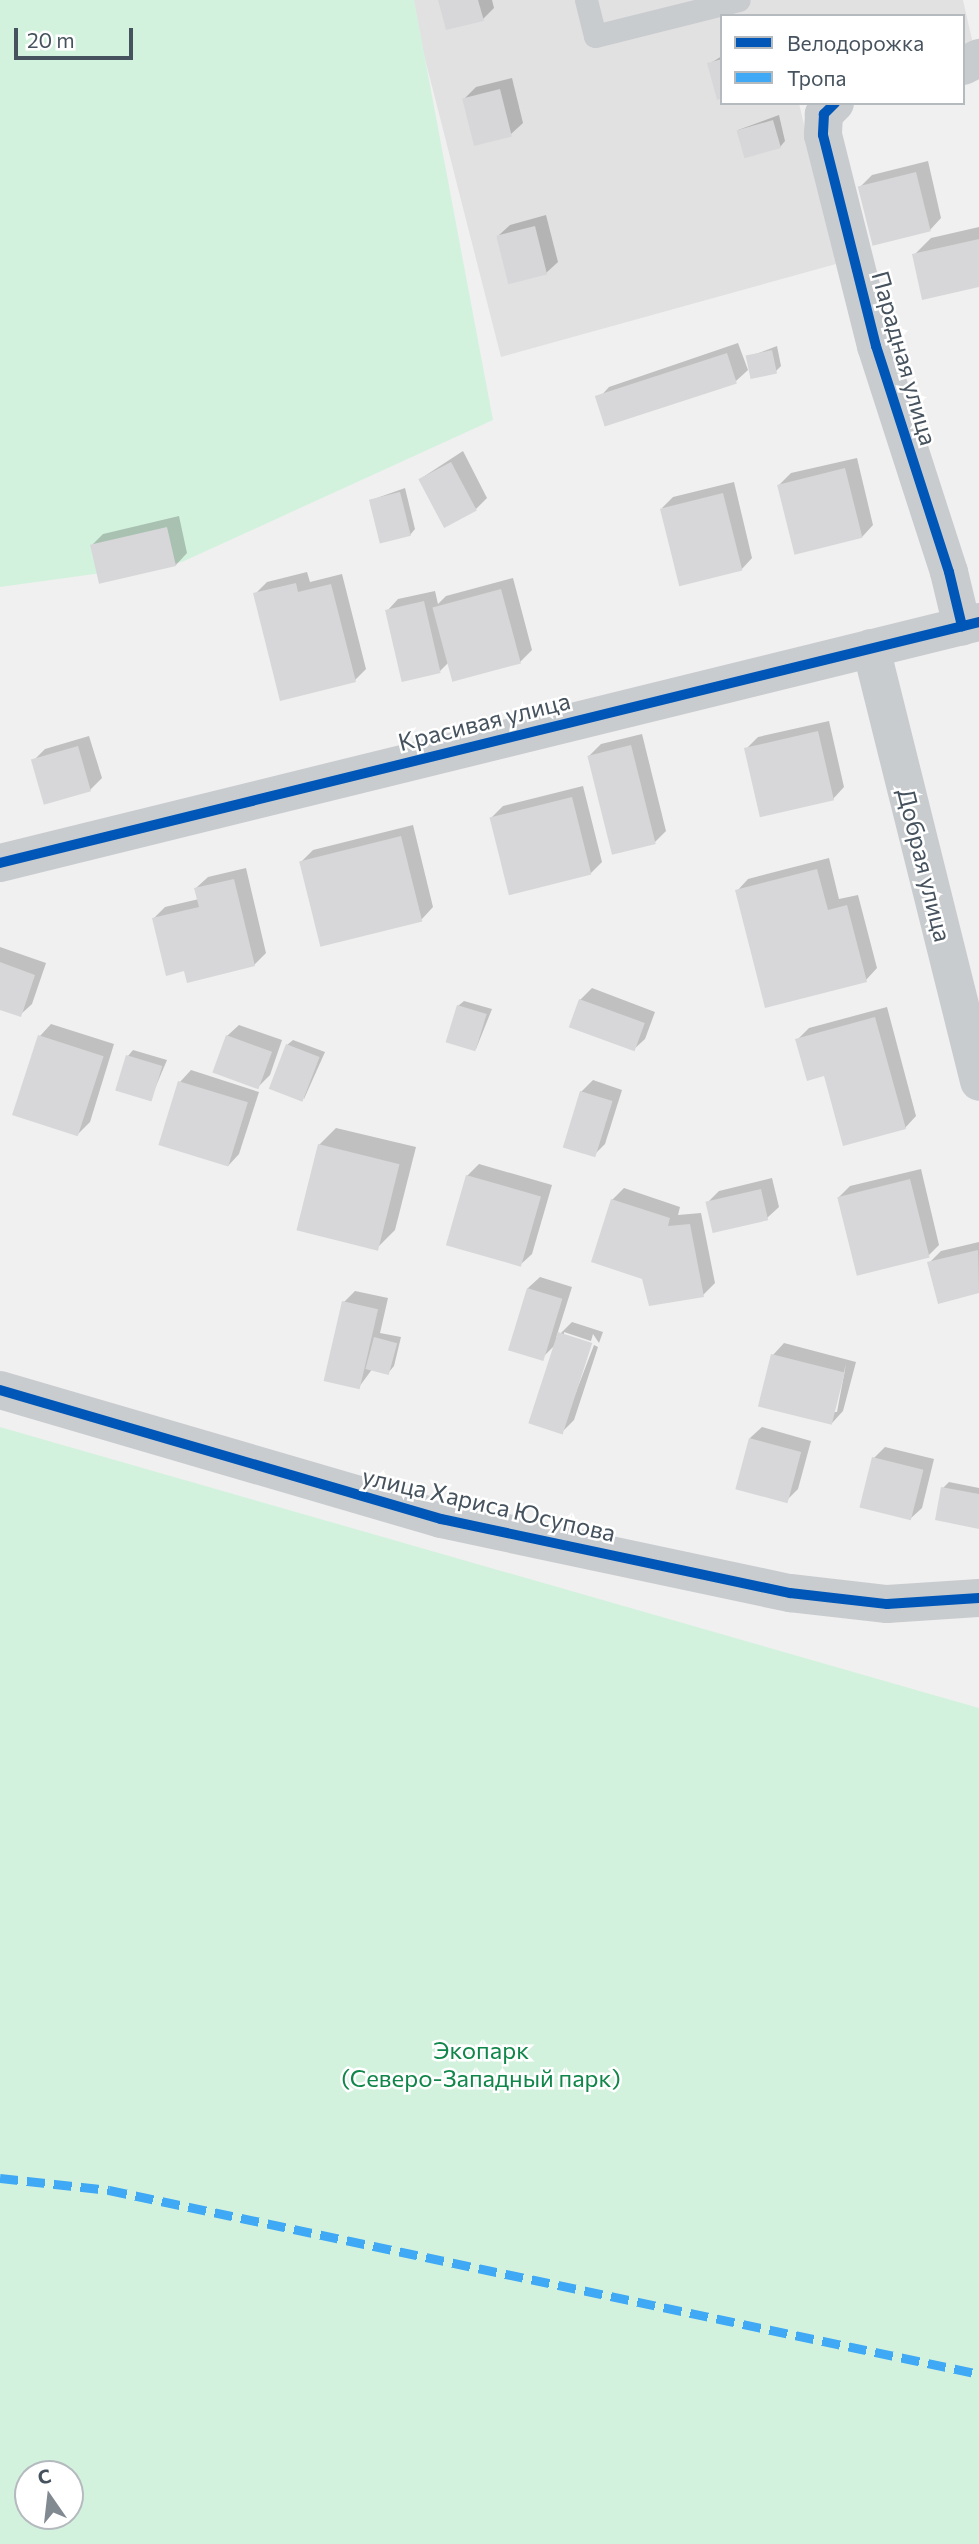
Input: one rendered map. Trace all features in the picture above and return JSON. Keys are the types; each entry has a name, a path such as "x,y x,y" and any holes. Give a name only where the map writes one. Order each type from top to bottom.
{"street":[{"name":"Парадная улица","path":"833,105 824,114 823,135 876,346 949,572 971,624"},
{"name":"Красивая улица","path":"0,863 971,624"},
{"name":"Добрая улица","path":"870,648 979,1082"},
{"name":"улица Хариса Юсупова","path":"0,1390 467,1525 790,1593 887,1604 979,1598"}],"lane":[{"path":"586,0 595,36 739,0"}],"shaded area":[{"path":"410,0 963,0 973,44 965,46 965,14 720,14 720,105 799,105 836,264 501,357"}],"green space":[{"path":"0,0 414,0 493,420 182,562 0,587"},
{"name":"Экопарк (Северо-Западный парк)","path":"0,1427 979,1708 979,2544 0,2544"}],"building":[{"path":"438,0 478,0 484,21 446,30"},
{"path":"720,60 720,99 717,100 707,63"},
{"path":"500,89 512,137 474,146 462,98"},
{"path":"773,120 781,148 744,158 736,130"},
{"path":"916,172 931,231 873,246 858,187"},
{"path":"535,226 547,275 508,284 496,236"},
{"path":"979,239 979,287 922,300 912,254"},
{"path":"772,350 777,373 751,379 746,356"},
{"path":"727,353 737,383 605,426 595,396"},
{"path":"451,462 477,511 444,528 418,479"},
{"path":"845,468 862,538 794,555 777,485"},
{"path":"400,492 411,536 380,543 369,500"},
{"path":"723,493 742,571 679,586 660,509"},
{"path":"167,527 176,566 99,584 90,545"},
{"path":"296,583 298,592 331,584 356,682 280,701 253,593"},
{"path":"501,589 521,663 452,682 432,607"},
{"path":"424,601 441,673 402,682 385,610"},
{"path":"818,731 834,800 760,817 744,748"},
{"path":"631,745 656,844 612,855 587,756"},
{"path":"78,746 91,791 44,805 31,760"},
{"path":"572,797 591,875 509,895 490,818"},
{"path":"401,836 422,921 320,947 299,861"},
{"path":"817,869 828,910 847,905 867,982 765,1008 735,890"},
{"path":"234,879 255,966 187,983 184,971 166,976 152,918 199,907 194,888"},
{"path":"0,962 35,975 21,1017 0,1010"},
{"path":"579,999 645,1023 635,1051 569,1027"},
{"path":"457,1005 487,1014 475,1051 446,1042"},
{"path":"875,1017 906,1129 843,1146 824,1076 807,1081 795,1039"},
{"path":"38,1035 104,1056 78,1136 12,1115"},
{"path":"226,1035 272,1052 258,1089 212,1073"},
{"path":"286,1044 320,1057 302,1102 269,1089"},
{"path":"126,1055 162,1066 152,1101 115,1090"},
{"path":"178,1081 248,1102 228,1166 158,1145"},
{"path":"580,1091 613,1101 595,1157 563,1147"},
{"path":"318,1144 400,1164 378,1251 296,1230"},
{"path":"466,1175 541,1196 521,1267 446,1245"},
{"path":"910,1179 930,1258 857,1276 837,1197"},
{"path":"761,1189 768,1220 713,1233 705,1202"},
{"path":"611,1199 670,1218 668,1226 690,1224 704,1297 649,1306 642,1279 591,1262"},
{"path":"978,1250 979,1293 938,1304 927,1262"},
{"path":"527,1288 562,1299 543,1361 508,1350"},
{"path":"342,1301 378,1309 360,1389 324,1381"},
{"path":"558,1332 592,1343 563,1434 528,1423"},
{"path":"374,1337 397,1343 389,1375 365,1369"},
{"path":"771,1354 845,1372 832,1425 758,1406"},
{"path":"749,1438 801,1452 787,1503 735,1489"},
{"path":"872,1457 923,1470 911,1520 859,1507"},
{"path":"941,1487 979,1494 979,1529 935,1520"}],"marked path":[{"path":"0,2178 109,2190 979,2374"}],"cycle path":[{"path":"833,105 824,114 823,135 876,346 949,572 962,626"},
{"path":"0,863 979,622"},
{"path":"0,1390 441,1519 790,1593 887,1604 979,1598"}]}
